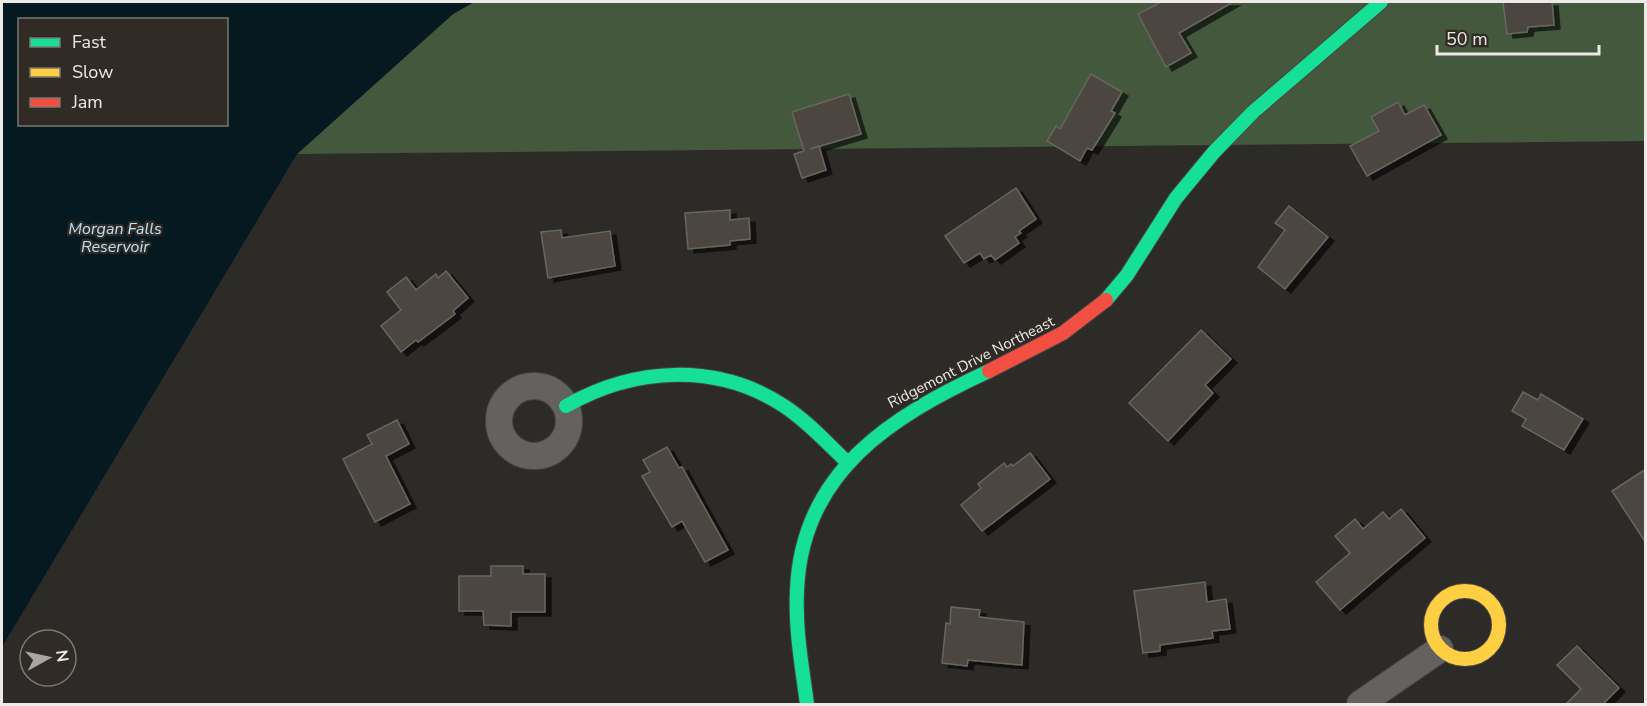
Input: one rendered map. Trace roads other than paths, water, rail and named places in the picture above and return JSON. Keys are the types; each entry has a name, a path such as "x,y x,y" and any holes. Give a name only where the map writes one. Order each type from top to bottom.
{"street":[{"name":"Ridgemont Drive Northeast","path":"807,705 797,614 798,574 803,546 813,515 828,486 846,461 870,437 896,418 936,396 1053,340 1095,310 1127,275 1173,203 1215,150 1248,118 1381,2"},
{"path":"566,406 609,385 644,376 681,374 718,378 754,389 783,405 808,424 846,461"},
{"path":"1465,590 1478,593 1490,601 1497,613 1499,626 1496,640 1488,651 1477,658 1464,660 1451,657 1440,649 1433,638 1430,625 1433,612 1440,601 1452,593 1465,590"},
{"path":"1360,705 1440,649"}],"water":[{"name":"Morgan Falls Reservoir","path":"2,2 474,2 453,14 297,154 2,647"}]}
